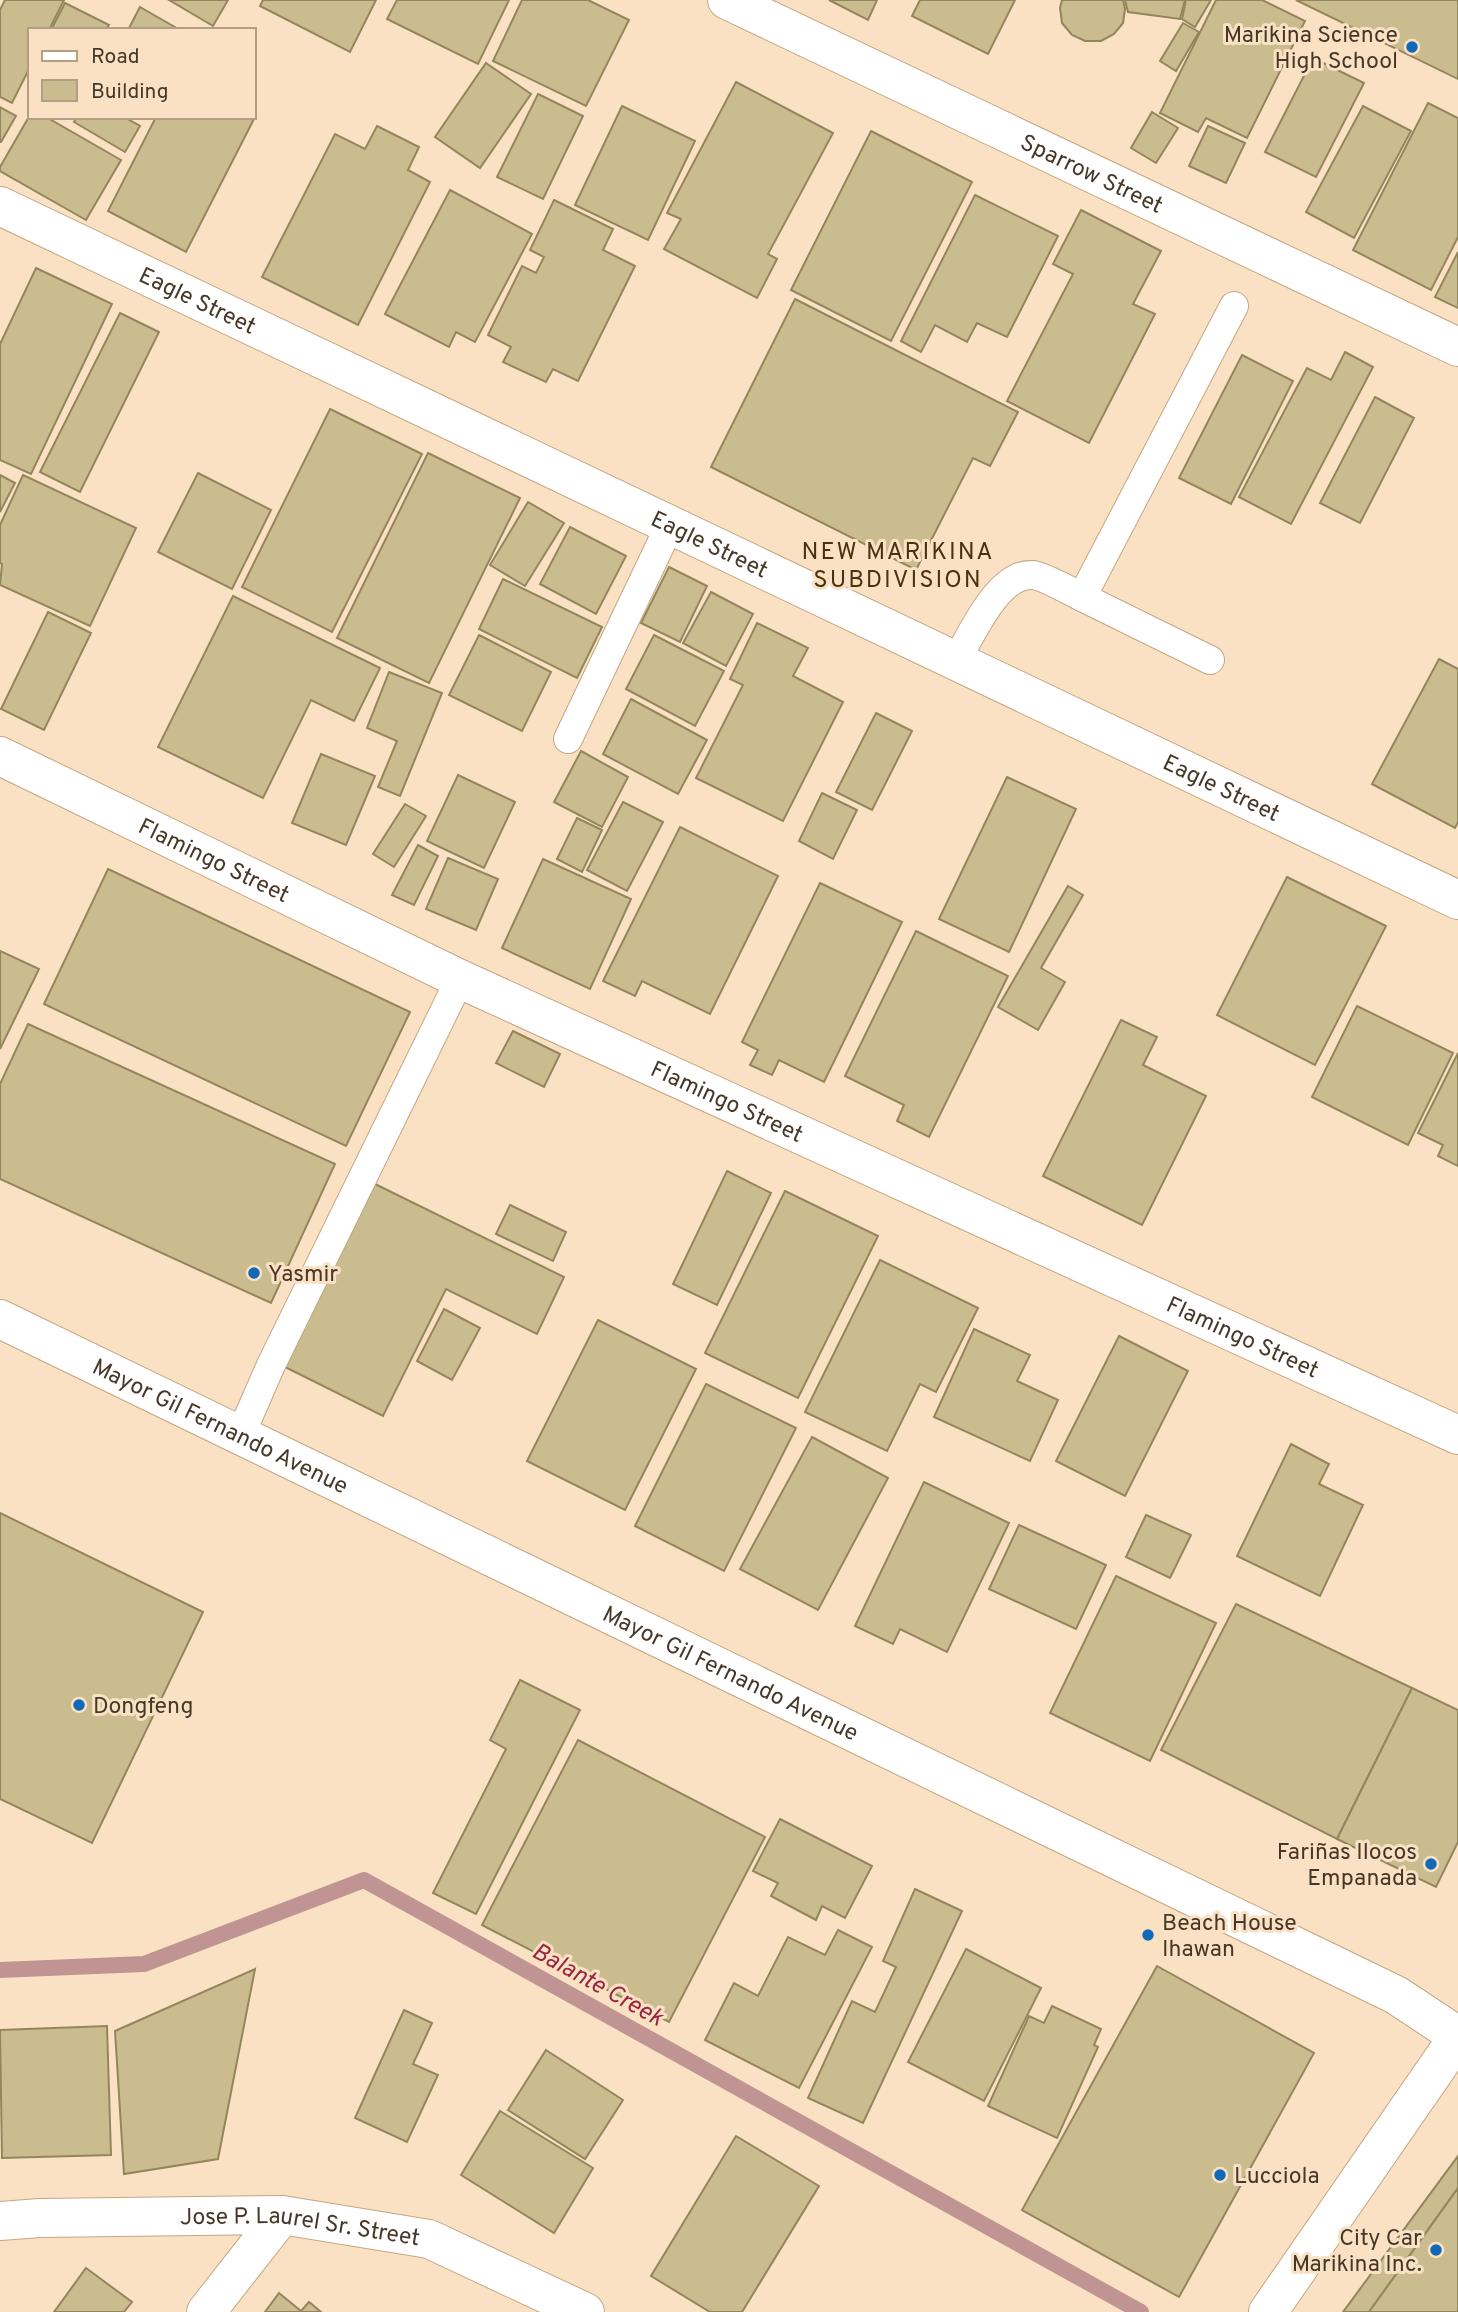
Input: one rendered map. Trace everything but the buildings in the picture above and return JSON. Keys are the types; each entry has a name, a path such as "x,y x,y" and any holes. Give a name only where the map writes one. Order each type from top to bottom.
{"street":[{"name":"Sparrow Street","path":"727,0 1458,347"},
{"name":"Eagle Street","path":"0,206 1458,900"},
{"name":"Flamingo Street","path":"0,756 460,979 1458,1435"},
{"name":"Mayor Gil Fernando Avenue","path":"0,1320 1396,1995 1458,2036"},
{"path":"1268,2312 1458,2036"},
{"path":"206,2312 282,2215"},
{"name":"Jose P. Laurel Sr. Street","path":"0,2221 40,2218 282,2215 429,2239 585,2312"}],"lane":[{"path":"1083,597 1234,306"},
{"path":"568,739 670,525"},
{"path":"956,661 988,605 1007,583 1034,575 1210,660"},
{"path":"240,1436 271,1366 460,979"}],"waterway":[{"name":"Balante Creek","path":"0,1970 144,1964 364,1880 1141,2312"}],"place":[{"name":"Marikina Science High School","path":"1412,47"},
{"name":"Yasmir","path":"254,1273"},
{"name":"Dongfeng","path":"79,1705"},
{"name":"Fariñas Ilocos Empanada","path":"1431,1864"},
{"name":"Beach House Ihawan","path":"1148,1935"},
{"name":"Lucciola","path":"1220,2175"},
{"name":"City Car Marikina Inc.","path":"1436,2250"}],"district":[{"name":"NEW MARIKINA SUBDIVISION","path":"898,565"}]}
